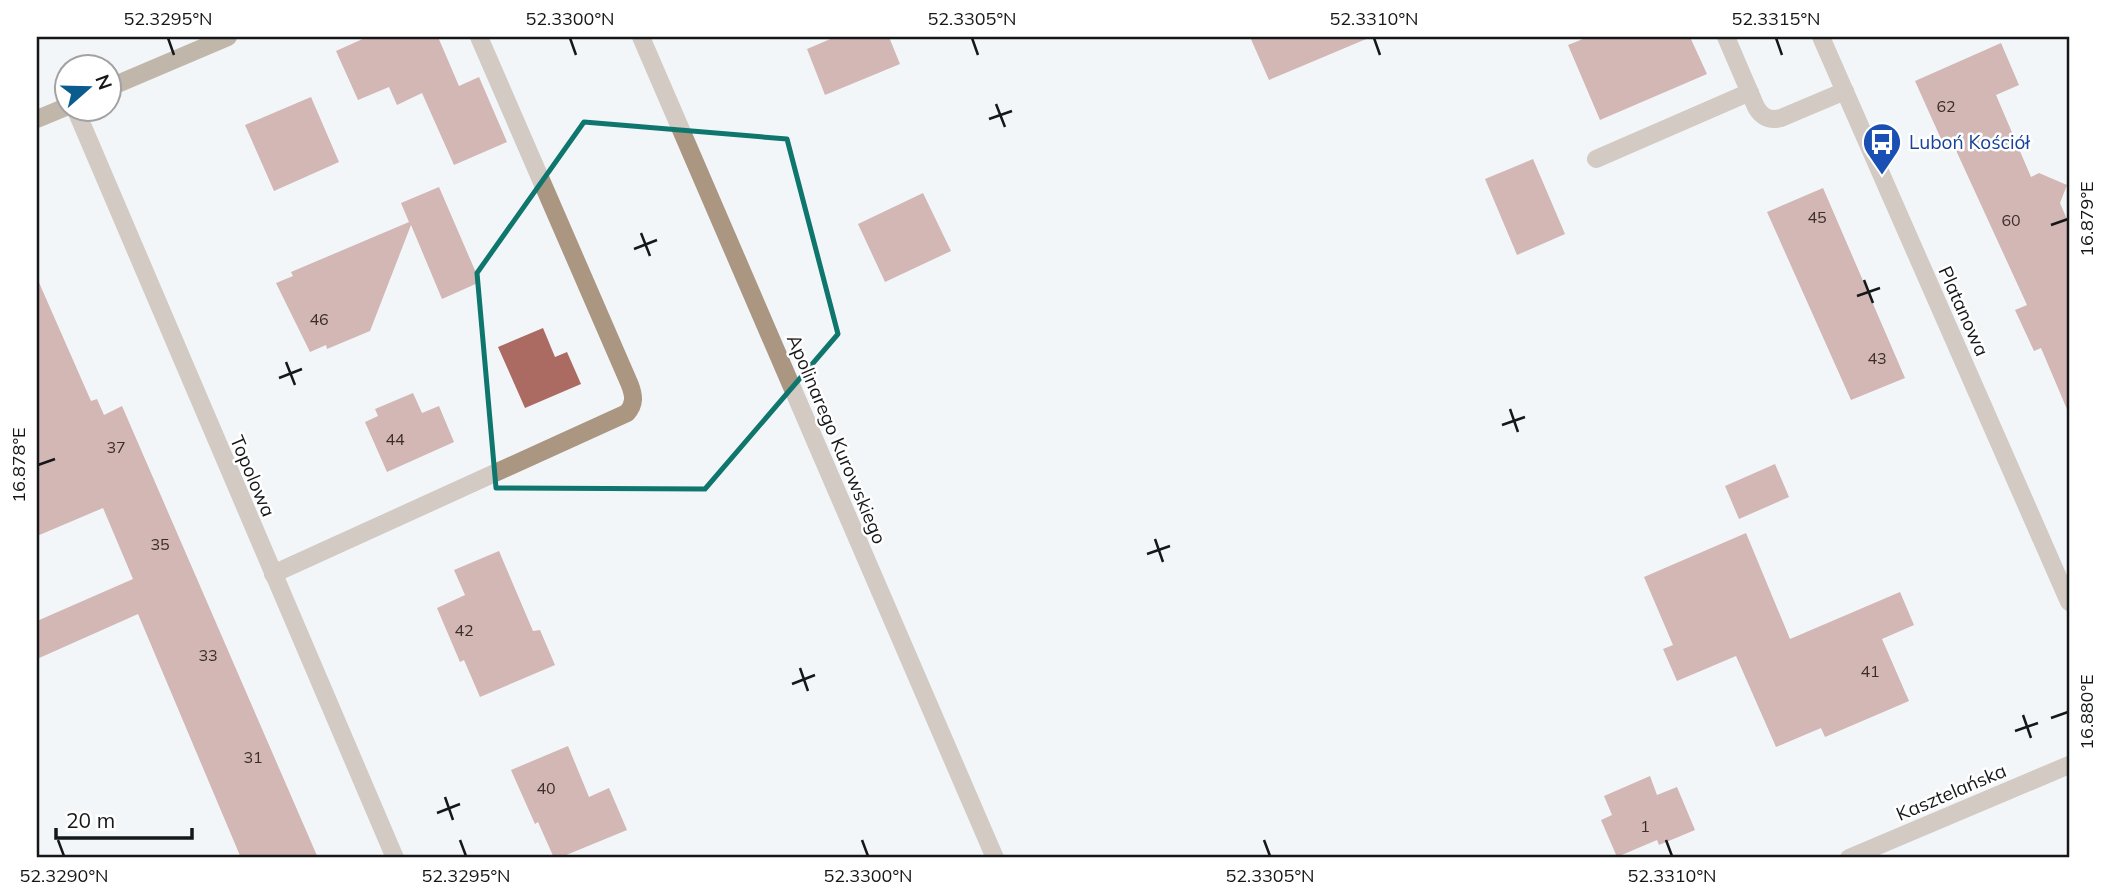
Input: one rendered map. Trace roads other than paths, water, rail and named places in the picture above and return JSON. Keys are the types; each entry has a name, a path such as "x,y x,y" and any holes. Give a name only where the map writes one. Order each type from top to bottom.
{"street":[{"path":"122,82 228,37"},
{"path":"273,574 627,413 632,407 630,385 479,37"},
{"name":"Apolinarego Kurowskiego","path":"642,37 995,858"},
{"path":"1726,37 1760,114 1773,120 1844,91"},
{"name":"Platanowa","path":"1821,37 2069,602"},
{"path":"1596,159 1750,92"},
{"name":"Topolowa","path":"81,122 395,858"},
{"name":"Kasztelańska","path":"1849,858 2069,765"}],"place":[{"name":"Luboń Kościół","path":"1882,176"}]}
